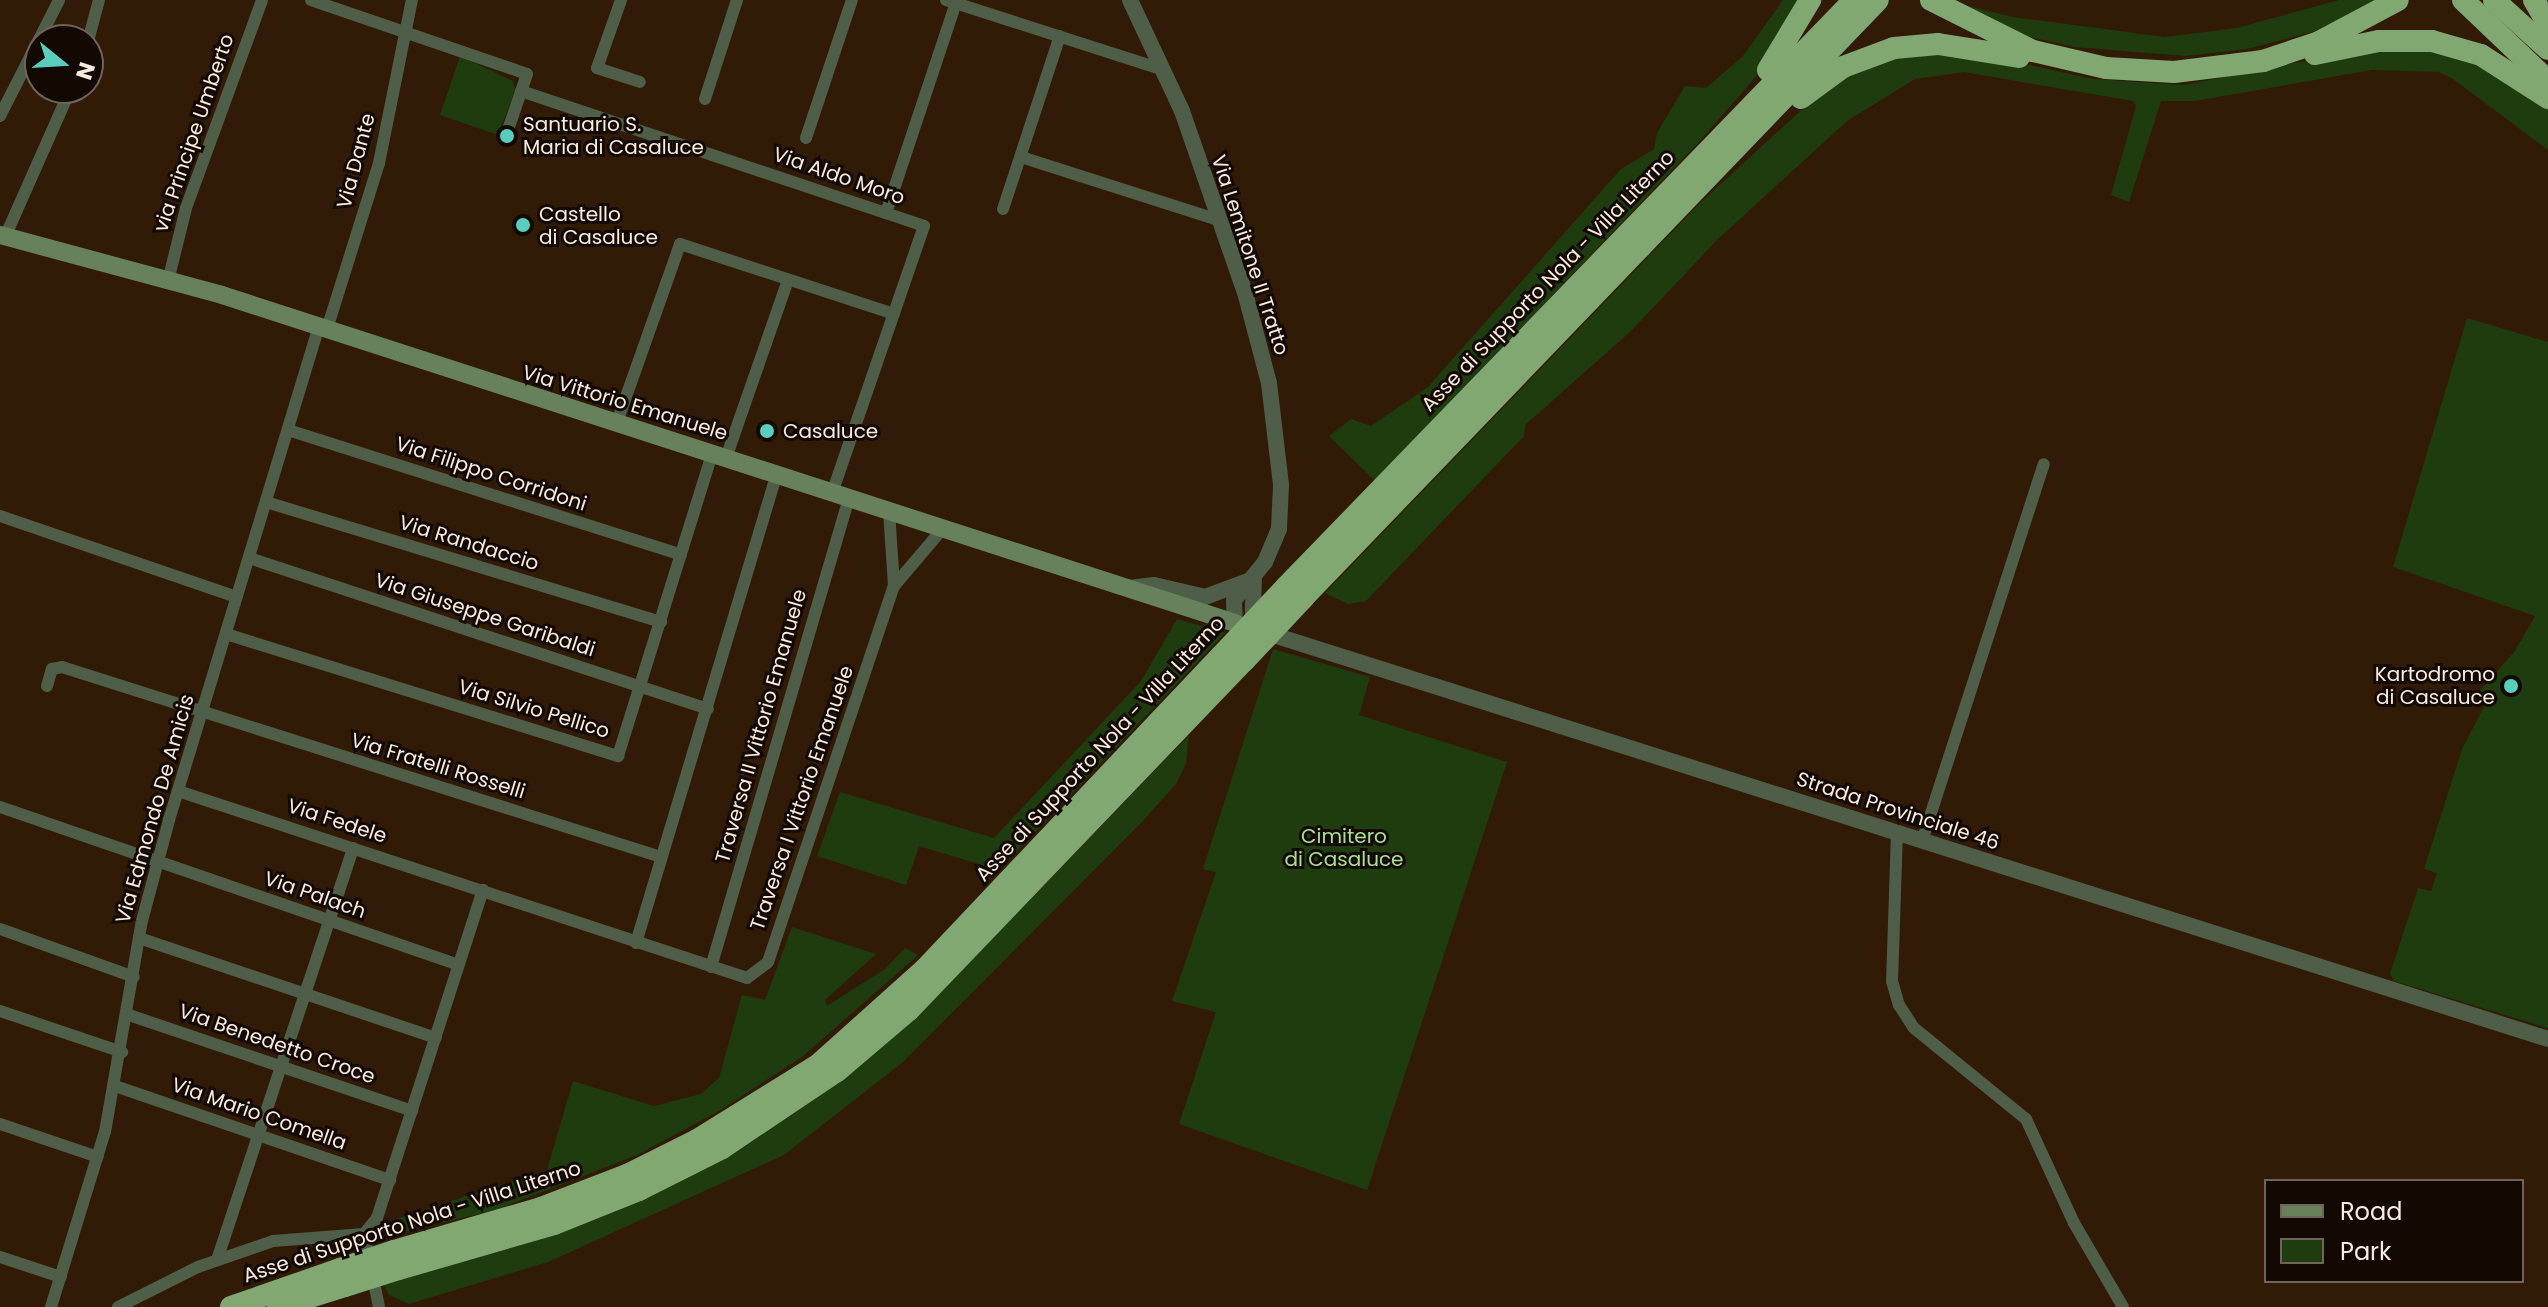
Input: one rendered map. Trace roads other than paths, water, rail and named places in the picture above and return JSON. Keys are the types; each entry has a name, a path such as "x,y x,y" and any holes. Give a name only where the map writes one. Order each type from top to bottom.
{"highway":[{"path":"1720,137 1739,101 1778,59 1810,0"},
{"name":"Asse di Supporto Nola - Villa Literno","path":"396,1260 554,1224 639,1190 722,1148 837,1071 909,1010 1244,661 1295,592 1720,137 1854,0"},
{"name":"Asse di Supporto Nola - Villa Literno","path":"231,1307 396,1260 629,1174 697,1140 818,1065 924,970 1221,656 1295,592 1758,130 1878,0"},
{"path":"1931,0 2004,41 2087,65"},
{"path":"2263,61 2319,42 2398,0"},
{"path":"2463,0 2496,12 2548,49"},
{"path":"2534,0 2548,24"},
{"path":"2496,12 2548,81"},
{"path":"1758,130 1843,67 1894,48 1938,44 2087,65 2174,72 2287,61 2379,41 2432,41 2481,55 2548,98"},
{"name":"Asse di Supporto Nola - Villa Literno","path":"278,1307 343,1277"}],"main road":[{"name":"Via Vittorio Emanuele","path":"3,236 323,328 1235,623"}],"street":[{"path":"0,116 59,0"},
{"path":"93,24 99,0"},
{"name":"via Principe Umberto","path":"168,281 186,208 262,0"},
{"path":"311,0 407,29 527,74 509,127"},
{"name":"Via Dante","path":"323,328 379,163 412,0"},
{"path":"621,0 597,68 640,82"},
{"path":"705,99 737,0"},
{"path":"806,138 852,0"},
{"name":"Via Lemitone II Tratto","path":"1130,0 1165,70 1219,220 1264,357 1277,432 1279,529 1254,577 1246,607 1235,623"},
{"path":"886,213 951,2 1165,70"},
{"path":"1003,209 1060,36"},
{"name":"Via Aldo Moro","path":"521,91 924,226 894,314 841,494"},
{"path":"3,236 64,104"},
{"path":"1021,157 1219,220"},
{"path":"616,425 680,244 894,314"},
{"name":"Via Silvio Pellico","path":"226,634 618,756 681,555 788,280"},
{"name":"Via Edmondo De Amicis","path":"51,1307 98,1157 129,1015 139,938 158,861 288,430 323,328"},
{"name":"Via Filippo Corridoni","path":"288,430 681,555"},
{"path":"1922,841 2044,464"},
{"path":"636,943 777,474"},
{"name":"Traversa II Vittorio Emanuele","path":"711,967 841,494"},
{"name":"Via Randaccio","path":"266,502 661,622"},
{"name":"Traversa I Vittorio Emanuele","path":"889,510 894,586"},
{"path":"0,516 237,597"},
{"name":"Traversa I Vittorio Emanuele","path":"711,967 747,978 768,962 894,586 944,527"},
{"name":"Via Giuseppe Garibaldi","path":"249,558 708,709"},
{"path":"1129,588 1154,585 1205,597 1228,592 1254,577"},
{"path":"1254,577 1253,611 1285,638"},
{"name":"Strada Provinciale 46","path":"1235,623 2548,1039"},
{"name":"Via Fratelli Rosselli","path":"47,686 52,669 62,667 661,857"},
{"name":"Via Fedele","path":"178,791 711,967"},
{"name":"Via Palach","path":"0,807 459,965"},
{"path":"1897,832 1892,981 1899,1005 1914,1028 2026,1119 2049,1159 2074,1223 2123,1307"},
{"path":"217,1260 353,848"},
{"path":"118,1307 217,1260 273,1241 364,1234 377,1218 483,890"},
{"path":"0,929 134,977"},
{"path":"139,938 436,1038"},
{"path":"0,1011 122,1052"},
{"name":"Via Benedetto Croce","path":"129,1015 412,1111"},
{"name":"Via Mario Comella","path":"115,1086 390,1180"},
{"path":"0,1124 98,1157"},
{"path":"364,1234 379,1307"},
{"path":"0,1257 61,1277"}],"place":[{"name":"Santuario S. Maria di Casaluce","path":"507,136"},
{"name":"Castello di Casaluce","path":"523,225"},
{"name":"Casaluce","path":"767,431"},
{"name":"Kartodromo di Casaluce","path":"2511,686"}],"park label":[{"name":"Cimitero di Casaluce","path":"1344,848"}]}
